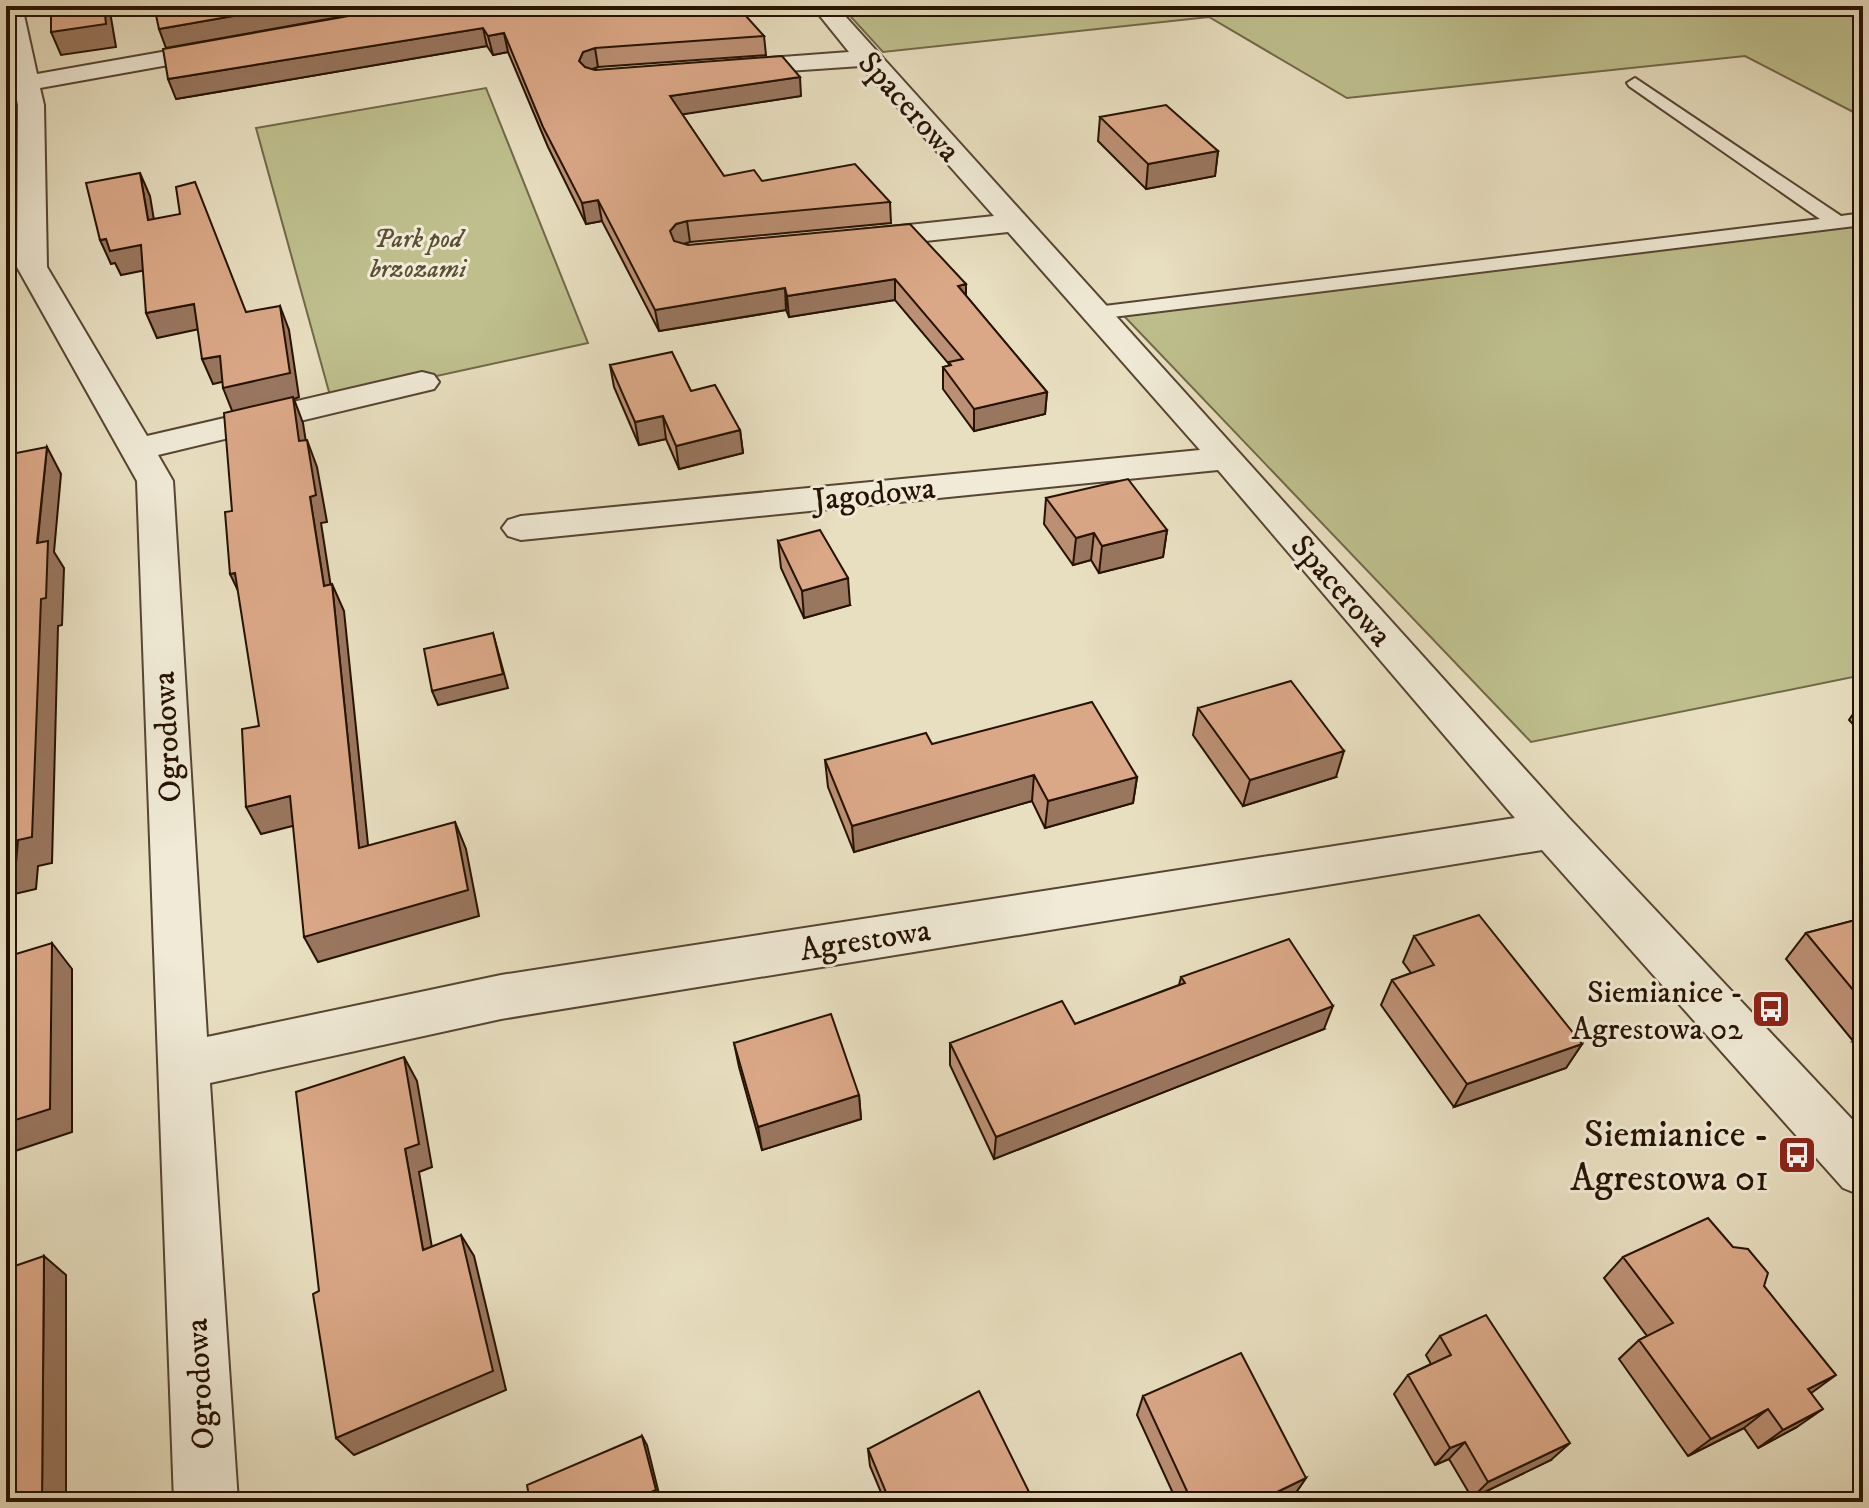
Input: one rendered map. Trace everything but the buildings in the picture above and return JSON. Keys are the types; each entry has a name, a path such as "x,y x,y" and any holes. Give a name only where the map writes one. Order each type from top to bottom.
{"street":[{"name":"Ogrodowa","path":"10,6 31,105 32,267 155,481 206,1502"},
{"name":"Spacerowa","path":"825,6 867,58 1227,458 1552,830 1862,1168"},
{"path":"26,83 246,44"},
{"path":"706,70 867,58"},
{"path":"829,242 1015,223"},
{"path":"136,449 422,382"},
{"name":"Jagodowa","path":"521,528 1227,458"},
{"name":"Agrestowa","path":"182,1066 501,997 1552,830"}],"lane":[{"path":"1635,83 1837,222"},
{"path":"1096,313 1863,219"}],"green space":[{"path":"841,6 1863,6 1863,117 1745,56 1347,98 1209,17 883,52"},
{"name":"Park pod brzozami","path":"486,88 588,343 331,399 256,128"},
{"path":"1863,225 1863,675 1531,742 1124,316"}],"place":[{"name":"Siemianice - Agrestowa 02","path":"1771,1009"},
{"name":"Siemianice - Agrestowa 01","path":"1797,1155"}]}
